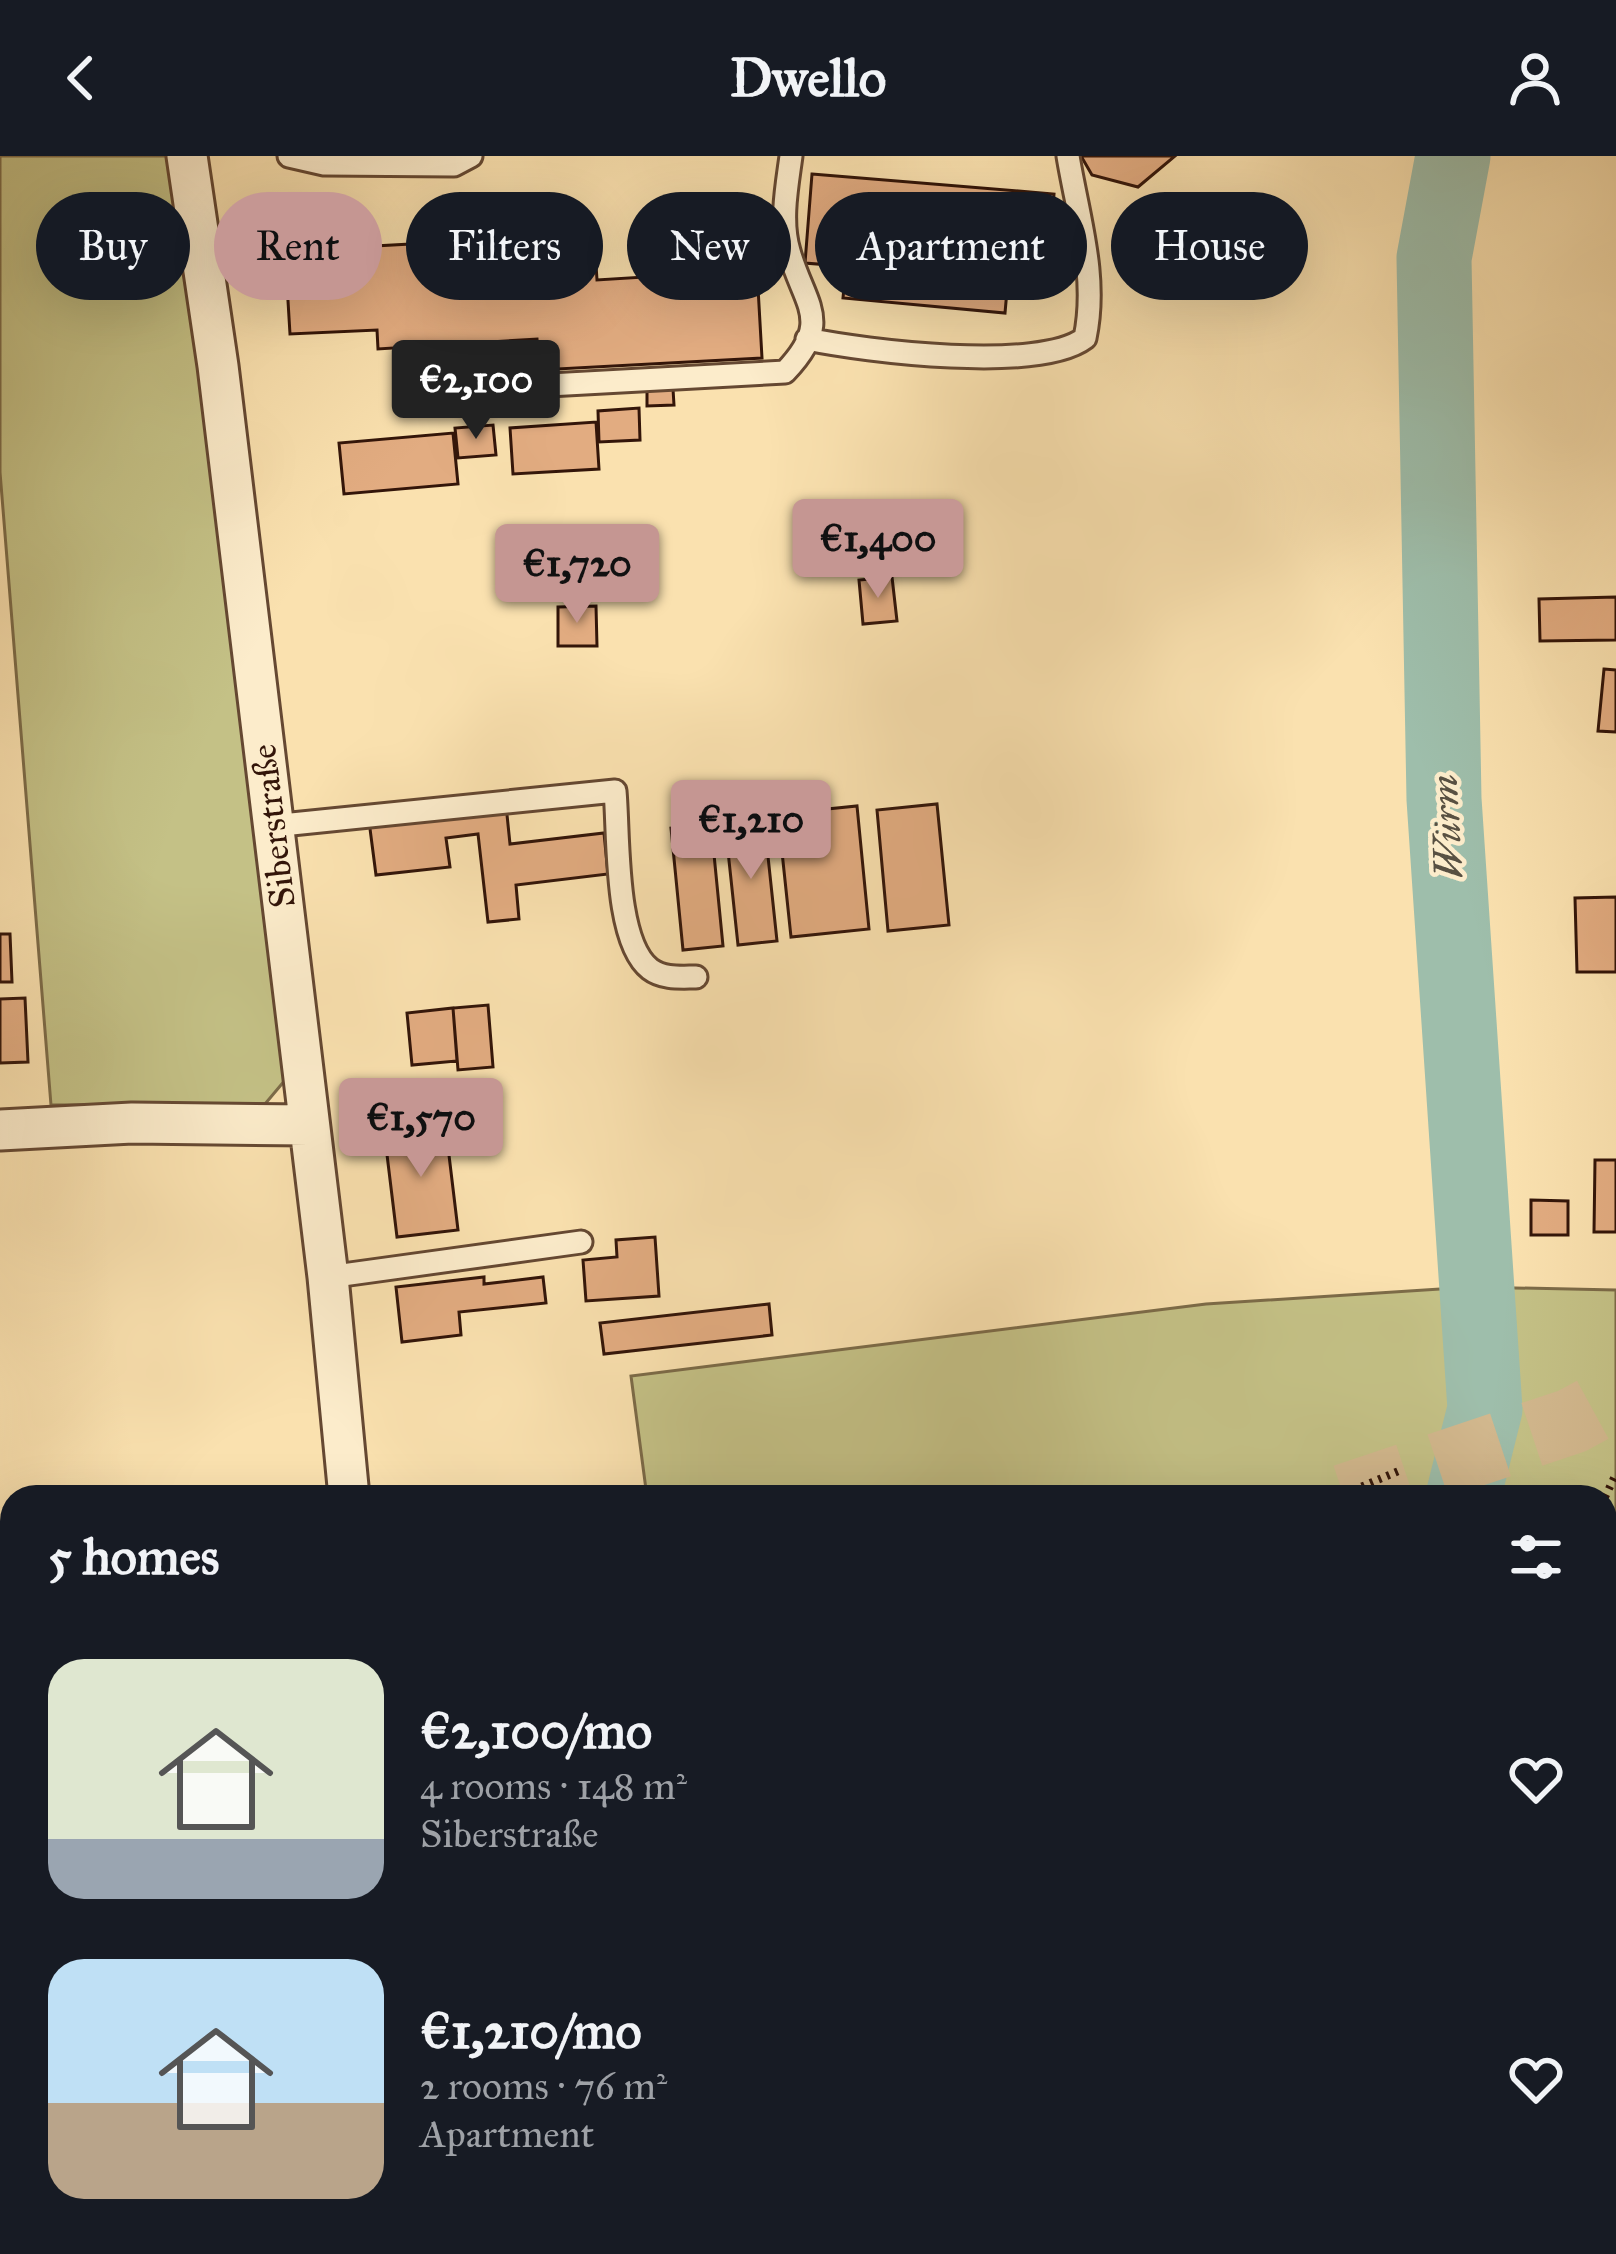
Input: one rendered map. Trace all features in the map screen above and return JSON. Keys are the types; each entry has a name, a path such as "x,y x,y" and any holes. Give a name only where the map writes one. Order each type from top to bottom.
{"street":[{"name":"Siberstraße","path":"187,156 218,365 328,1277 348,1485"},
{"path":"0,1130 132,1123 309,1125"}],"lane":[{"path":"289,156 324,164 454,165 471,156"},
{"path":"493,388 784,372 802,354 813,324 806,289 788,250 790,156"},
{"path":"807,339 849,348 971,356 1044,356 1068,351 1085,338 1091,307 1089,265 1068,156"},
{"path":"272,826 615,790 625,916 634,946 648,968 669,977 697,977"},
{"path":"328,1277 581,1242"}],"path":[{"path":"1365,1485 1401,1470"}],"shaded area":[{"path":"0,156 168,156 173,192 36,192 36,300 190,300 286,1079 265,1104 51,1105 0,472"},
{"path":"1471,1287 1616,1290 1616,1485 645,1485 631,1376 1206,1304"}],"building":[{"path":"1081,156 1175,156 1138,187 1092,175"},
{"path":"812,174 1030,192 815,192 815,264 805,263"},
{"path":"406,244 406,300 603,300 603,280 627,278 627,300 759,300 762,358 539,370 537,339 378,349 377,330 290,334 288,300 382,300 382,246"},
{"path":"865,300 1006,300 1005,313"},
{"path":"647,389 673,389 674,405 647,406"},
{"path":"639,408 640,440 599,442 598,411"},
{"path":"596,422 599,469 513,474 510,428"},
{"path":"493,425 496,455 458,458 455,428"},
{"path":"453,433 458,484 344,494 339,443"},
{"path":"892,577 897,621 863,624 859,580"},
{"path":"1616,597 1616,640 1540,641 1539,599"},
{"path":"596,606 597,646 558,646 558,607"},
{"path":"1604,669 1616,670 1616,732 1598,731"},
{"path":"937,804 949,925 888,931 877,810"},
{"path":"506,805 510,844 604,833 608,874 516,885 519,919 488,922 478,834 446,838 450,867 376,875 369,821"},
{"path":"857,806 869,929 791,937 778,814"},
{"path":"764,819 777,941 738,945 725,823"},
{"path":"711,824 723,946 683,950 671,828"},
{"path":"1616,897 1616,972 1577,972 1575,898"},
{"path":"0,934 10,934 12,982 0,982"},
{"path":"25,998 28,1062 0,1063 0,999"},
{"path":"488,1005 493,1067 458,1070 453,1008"},
{"path":"453,1008 457,1061 412,1065 407,1013"},
{"path":"445,1122 458,1230 397,1237 384,1130"},
{"path":"1595,1160 1616,1160 1616,1232 1594,1232"},
{"path":"1531,1200 1568,1201 1568,1235 1531,1235"},
{"path":"655,1237 659,1296 586,1301 583,1260 617,1257 616,1240"},
{"path":"484,1277 484,1284 543,1277 546,1303 459,1312 461,1335 402,1342 396,1287"},
{"path":"769,1304 772,1335 604,1354 600,1323"}],"waterway":[{"name":"Würm","path":"1453,156 1434,258 1444,799 1485,1409 1466,1485"}],"tunnel":[{"path":"1380,1485 1572,1421 1616,1397"}]}
